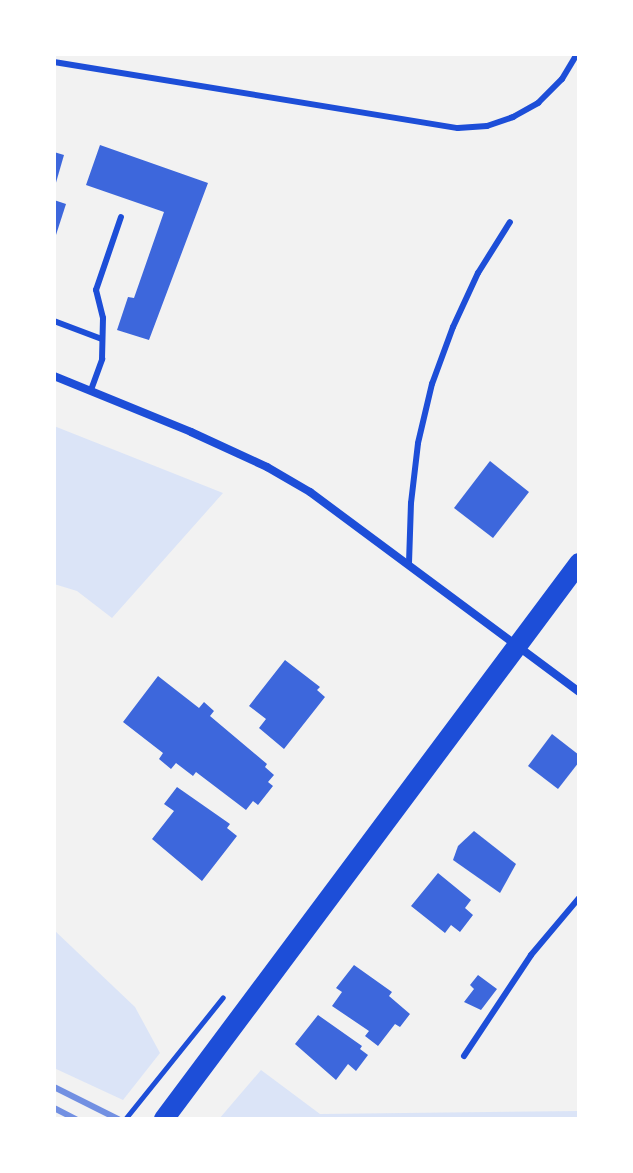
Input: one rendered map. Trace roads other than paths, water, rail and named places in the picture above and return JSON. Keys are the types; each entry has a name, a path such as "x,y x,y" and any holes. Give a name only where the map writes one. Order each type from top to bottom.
{"main road":[{"path":"164,1119 579,563"}],"street":[{"path":"54,376 267,467 310,492 579,692"}],"lane":[{"path":"54,62 458,128 487,126 513,117 538,103 562,79 577,54"},
{"path":"91,390 102,359 103,318 96,290 121,217"},
{"path":"409,563 413,488 432,384 453,327 478,273 510,222"},
{"path":"54,321 102,339"},
{"path":"464,1056 531,955 579,898"}],"railway":[{"path":"54,1087 118,1119"},
{"path":"54,1108 76,1119"}]}
